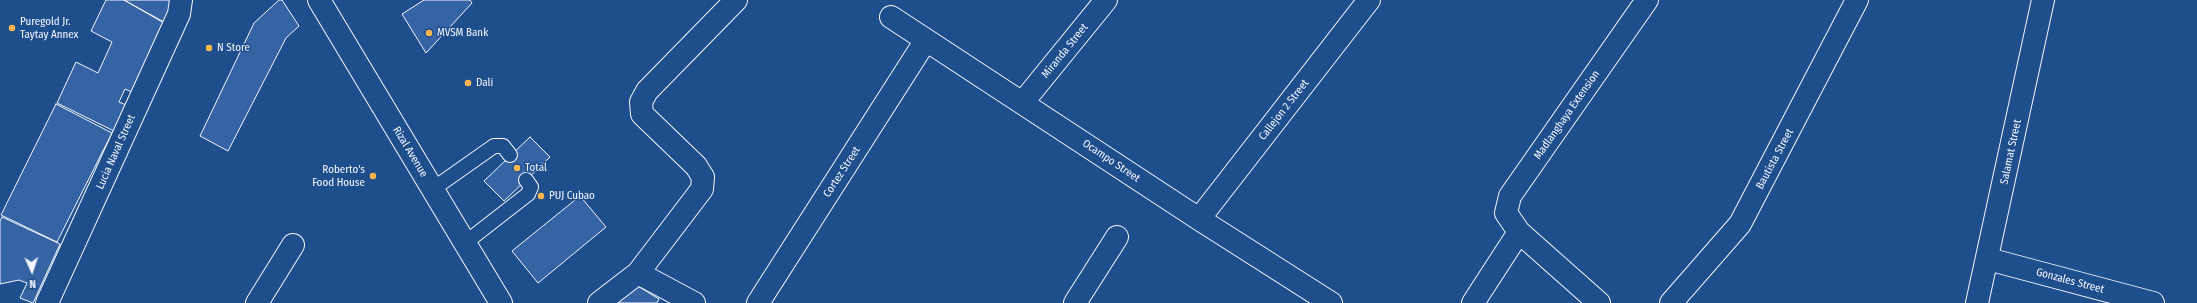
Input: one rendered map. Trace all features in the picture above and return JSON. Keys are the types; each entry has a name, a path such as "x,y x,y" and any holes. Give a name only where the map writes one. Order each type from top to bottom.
{"street":[{"name":"Lucia Naval Street","path":"47,303 179,14 181,0"},
{"name":"Rizal Avenue","path":"319,0 501,303"},
{"path":"598,303 638,273 702,189 704,177 696,166 642,114 641,102 647,91 736,0"},
{"name":"Miranda Street","path":"1023,102 1106,0"},
{"name":"Callejon 2 Street","path":"1198,219 1369,0"},
{"name":"Madlanghaya Extension","path":"1598,303 1519,232 1506,213 1510,196 1647,0"},
{"name":"Bautista Street","path":"1671,303 1740,224 1857,0"},
{"name":"Salamat Street","path":"1977,303 1988,259 2043,0"},
{"name":"Ocampo Street","path":"892,18 1023,102 1198,219 1331,303"},
{"name":"Cortez Street","path":"758,303 926,40"},
{"path":"1473,303 1519,232"},
{"path":"1075,303 1117,237"},
{"path":"257,303 293,245"},
{"name":"Gonzales Street","path":"1988,259 2153,303"},
{"path":"638,273 694,303"}],"lane":[{"path":"433,189 494,146 503,146 510,155"},
{"path":"465,243 528,194 531,187 526,180"}],"building":[{"path":"106,0 124,0 164,23 132,92 125,89 119,102 126,105 114,131 57,103 76,62 98,73 112,42 91,31"},
{"path":"124,0 173,0 164,22"},
{"path":"279,0 282,0 299,26 286,38 228,151 200,136 254,23"},
{"name":"MVSM Bank","path":"424,0 470,0 472,3 426,53 402,14"},
{"path":"56,104 112,133 57,242 1,215"},
{"name":"Total","path":"530,137 550,157 504,201 484,181"},
{"path":"580,196 606,227 538,283 512,251"},
{"path":"2,217 60,244 33,303 20,298 27,283 19,280 0,284 0,221"},
{"path":"636,285 659,299 657,303 615,303"}],"place":[{"name":"Puregold Jr. Taytay Annex","path":"12,28"},
{"name":"MVSM Bank","path":"429,33"},
{"name":"N Store","path":"209,48"},
{"name":"Dali","path":"468,83"},
{"name":"Total","path":"517,168"},
{"name":"Roberto's Food House","path":"373,176"},
{"name":"PUJ Cubao","path":"541,196"}]}
